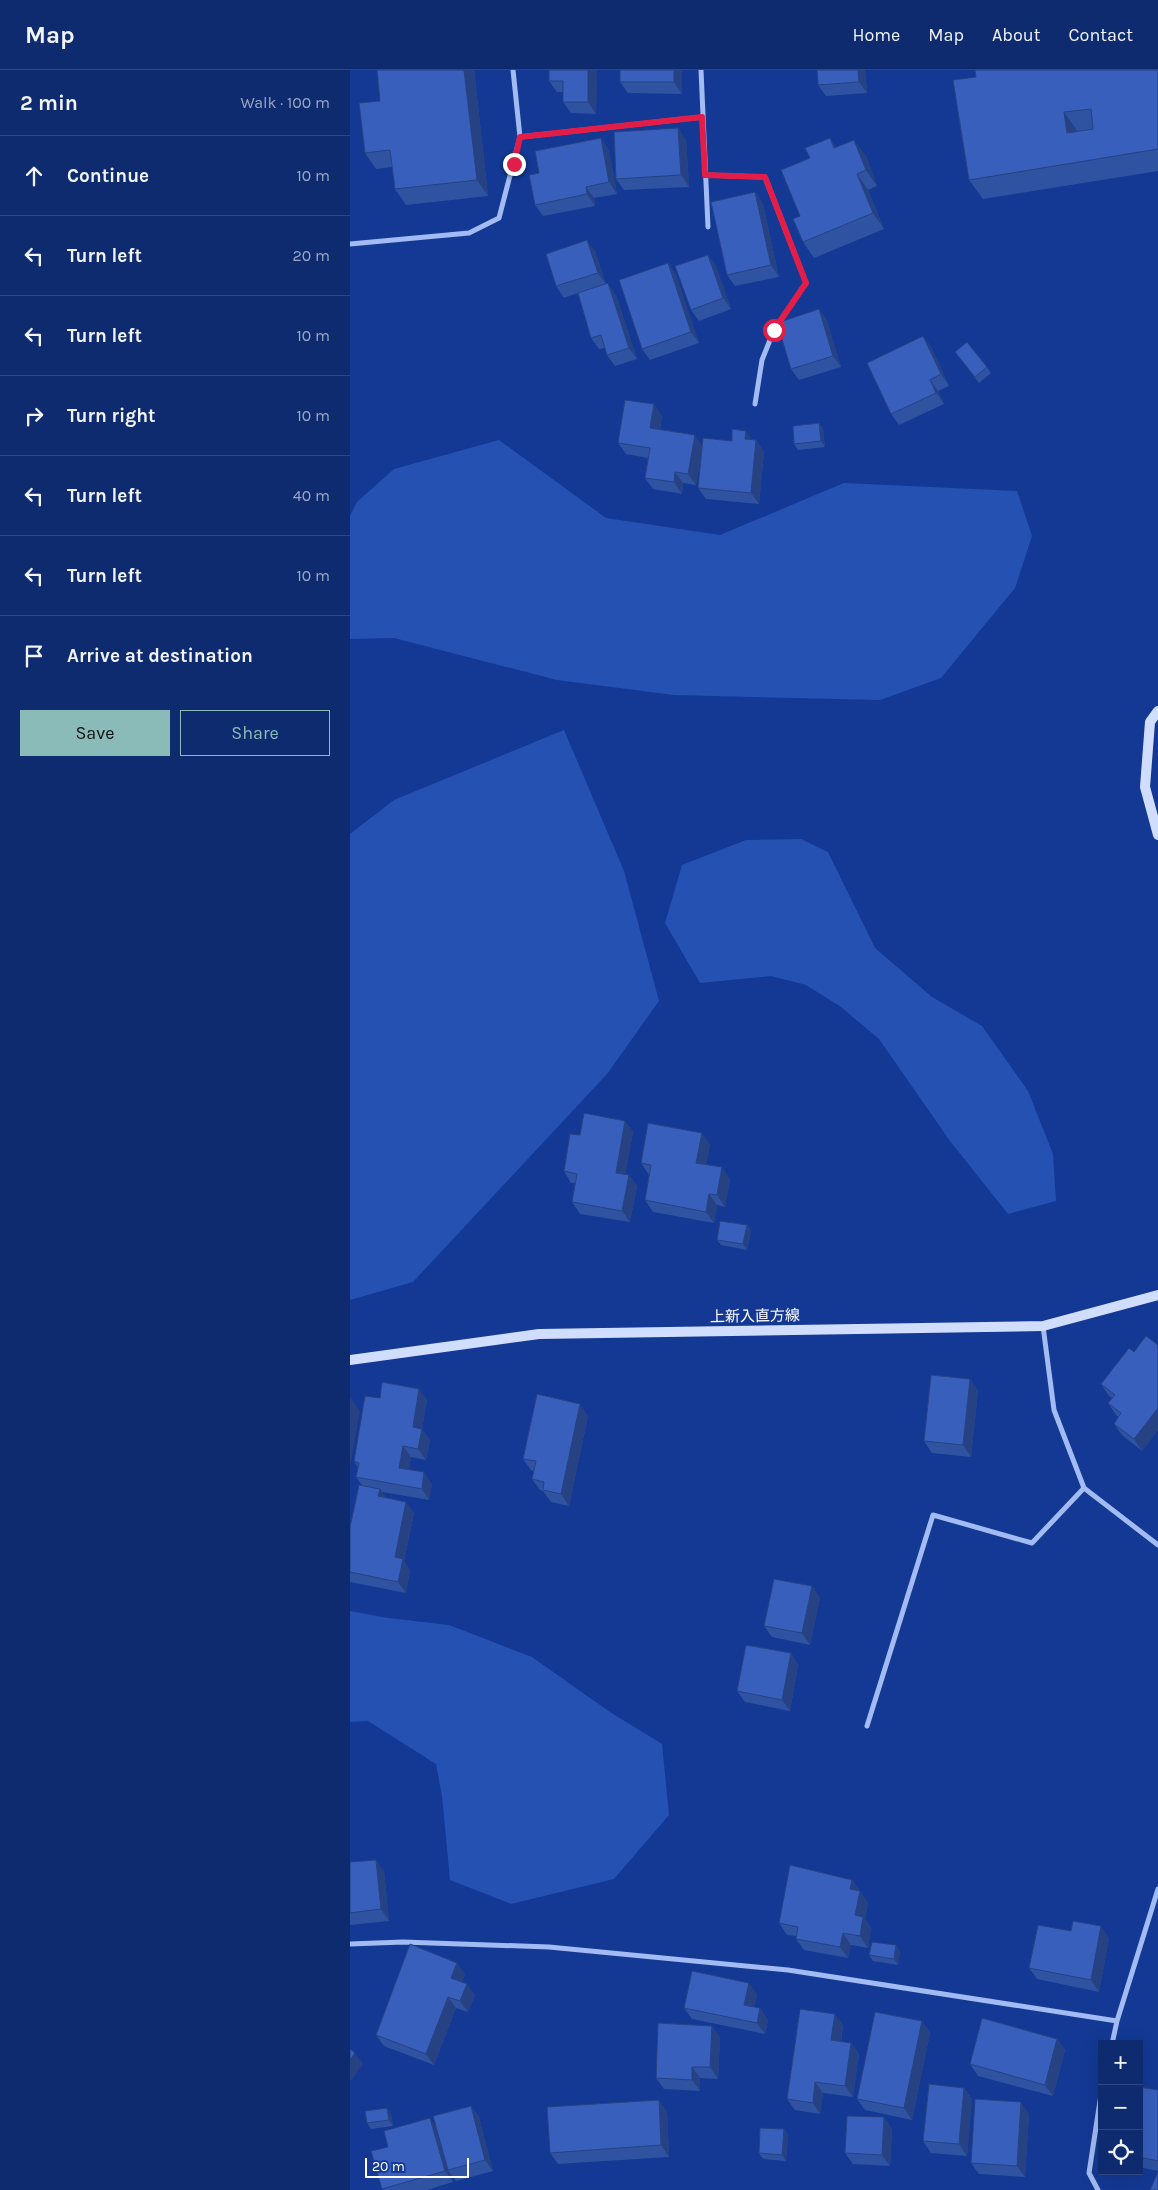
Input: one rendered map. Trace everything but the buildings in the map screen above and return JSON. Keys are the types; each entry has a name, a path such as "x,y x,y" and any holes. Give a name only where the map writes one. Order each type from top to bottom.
{"main road":[{"path":"1158,711 1150,722 1145,787 1158,835"},
{"name":"上新入直方線","path":"350,1360 539,1334 1043,1326 1158,1295"}],"street":[{"path":"350,244 469,233 499,218 520,137 512,70"},
{"path":"701,70 708,227"},
{"path":"520,137 702,117"},
{"path":"705,175 765,177 806,283 774,330 762,360 755,404"},
{"path":"1043,1326 1054,1410 1084,1488 1158,1545"},
{"path":"867,1726 933,1515 1032,1543 1084,1488"},
{"path":"1113,2040 1158,1889"},
{"path":"350,1944 403,1942 549,1947 788,1970 1117,2021"},
{"path":"1098,2114 1089,2173 1098,2190"}],"shaded area":[{"path":"499,440 606,518 720,535 844,483 1017,491 1032,536 1015,588 941,678 880,700 674,695 557,680 394,638 350,639 350,516 357,502 394,469"},
{"path":"564,730 624,871 659,1001 607,1074 413,1282 350,1300 350,834 394,800"},
{"path":"801,839 828,852 875,948 932,997 982,1026 1028,1091 1053,1154 1056,1201 1008,1214 950,1141 879,1039 841,1007 806,985 771,976 700,983 665,923 682,865 746,840"},
{"path":"350,1611 388,1618 449,1625 532,1657 610,1712 662,1744 669,1815 614,1879 511,1904 450,1880 442,1796 436,1764 368,1721 350,1722"}],"route":[{"path":"514,164 520,137 702,117 705,175 765,177 806,283 774,330"}]}
